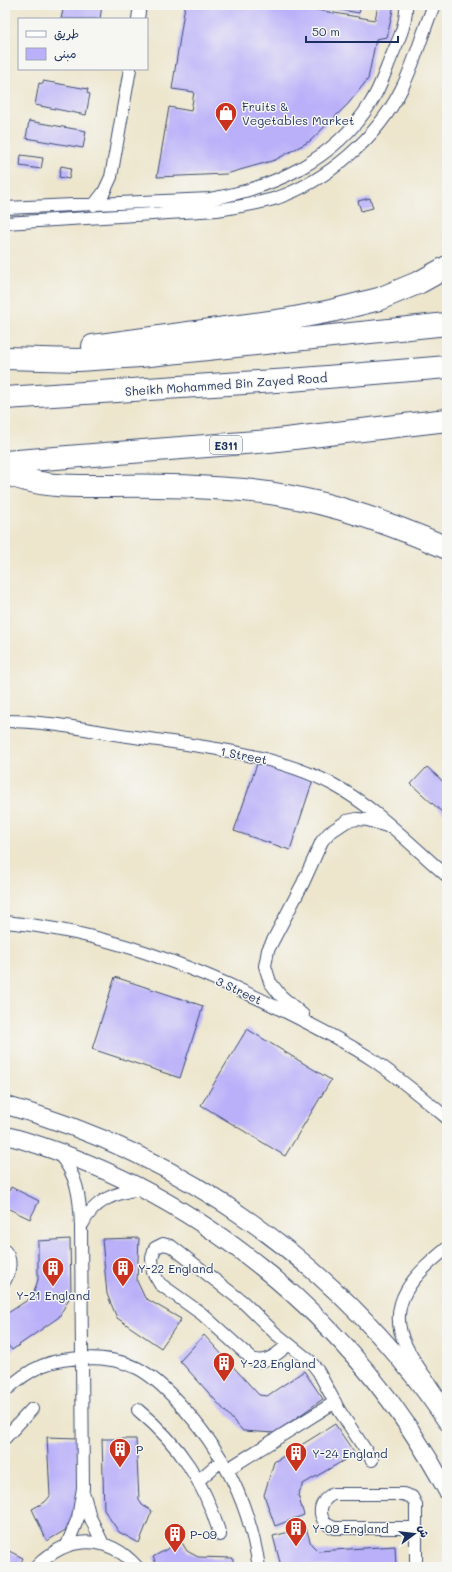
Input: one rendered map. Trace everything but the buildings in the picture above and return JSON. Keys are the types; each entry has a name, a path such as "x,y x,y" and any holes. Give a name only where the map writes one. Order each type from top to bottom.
{"highway":[{"path":"10,358 284,320 331,312 379,299 420,282 447,267"},
{"path":"10,358 78,360 140,356 447,324"},
{"name":"Sheikh Mohammed Bin Zayed Road","path":"5,398 290,380 447,367"},
{"name":"E311","path":"5,462 269,441 447,420"},
{"path":"5,473 32,482 63,487 200,487 239,489 294,497 388,524 447,548"}],"street":[{"path":"138,18 140,5"},
{"path":"5,208 210,199 236,194 287,176 319,158 346,133 370,105 380,86 401,33 407,12 406,5"},
{"path":"5,224 225,209 248,206 277,198 306,185 352,152 370,134 386,114 412,69 434,5"},
{"path":"94,204 104,192 111,177 130,70"},
{"path":"5,200 18,208"},
{"name":"1 Street","path":"5,721 26,721 88,730 272,760 315,776 354,798 447,876"},
{"path":"320,1028 274,989 265,966 268,950 322,841 329,832 342,824 357,819 390,827"},
{"name":"3 Street","path":"5,922 71,933 148,952 238,988 320,1028 373,1060 447,1118"},
{"path":"5,1105 82,1130 154,1164 204,1191 247,1218 303,1261 345,1301 396,1355 447,1422"},
{"path":"5,1135 57,1152 108,1172 198,1223 254,1261 280,1282 329,1328 358,1360 398,1410 418,1440 447,1491"},
{"path":"57,1152 69,1167 77,1185 81,1203 83,1488 78,1518 67,1545"},
{"path":"81,1226 91,1210 103,1200 117,1193 140,1189"},
{"path":"289,1344 269,1359 260,1361 252,1359 202,1314 160,1284 153,1272 152,1258 155,1248 163,1244 171,1246 243,1302 289,1344 305,1356 318,1371 335,1402 372,1460"},
{"path":"447,1248 411,1282 400,1306 399,1320 401,1334 406,1346 447,1412"},
{"path":"5,1250 8,1254 10,1264 5,1280"},
{"path":"5,1391 34,1368 46,1363 70,1358 124,1362 149,1375 184,1409 204,1433 225,1465 244,1506 258,1567"},
{"path":"199,1480 335,1402"},
{"path":"5,1438 32,1409"},
{"path":"138,1410 166,1436 199,1480 215,1516 220,1535"},
{"path":"83,1488 90,1517 102,1544"},
{"path":"416,1528 335,1528 326,1524 323,1520 320,1507 325,1499 333,1494 408,1495 412,1497 416,1505 416,1528 416,1567"},
{"path":"36,1567 48,1555 67,1545 84,1542 102,1544 117,1549 130,1558 137,1567"}],"place":[{"name":"Fruits & Vegetables Market","path":"226,132"},
{"name":"Y-21 England","path":"53,1288"},
{"name":"Y-22 England","path":"123,1288"},
{"name":"Y-23 England","path":"224,1382"},
{"name":"P","path":"120,1468"},
{"name":"Y-24 England","path":"296,1472"},
{"name":"Y-09 England","path":"296,1548"},
{"name":"P-09","path":"175,1554"}]}
